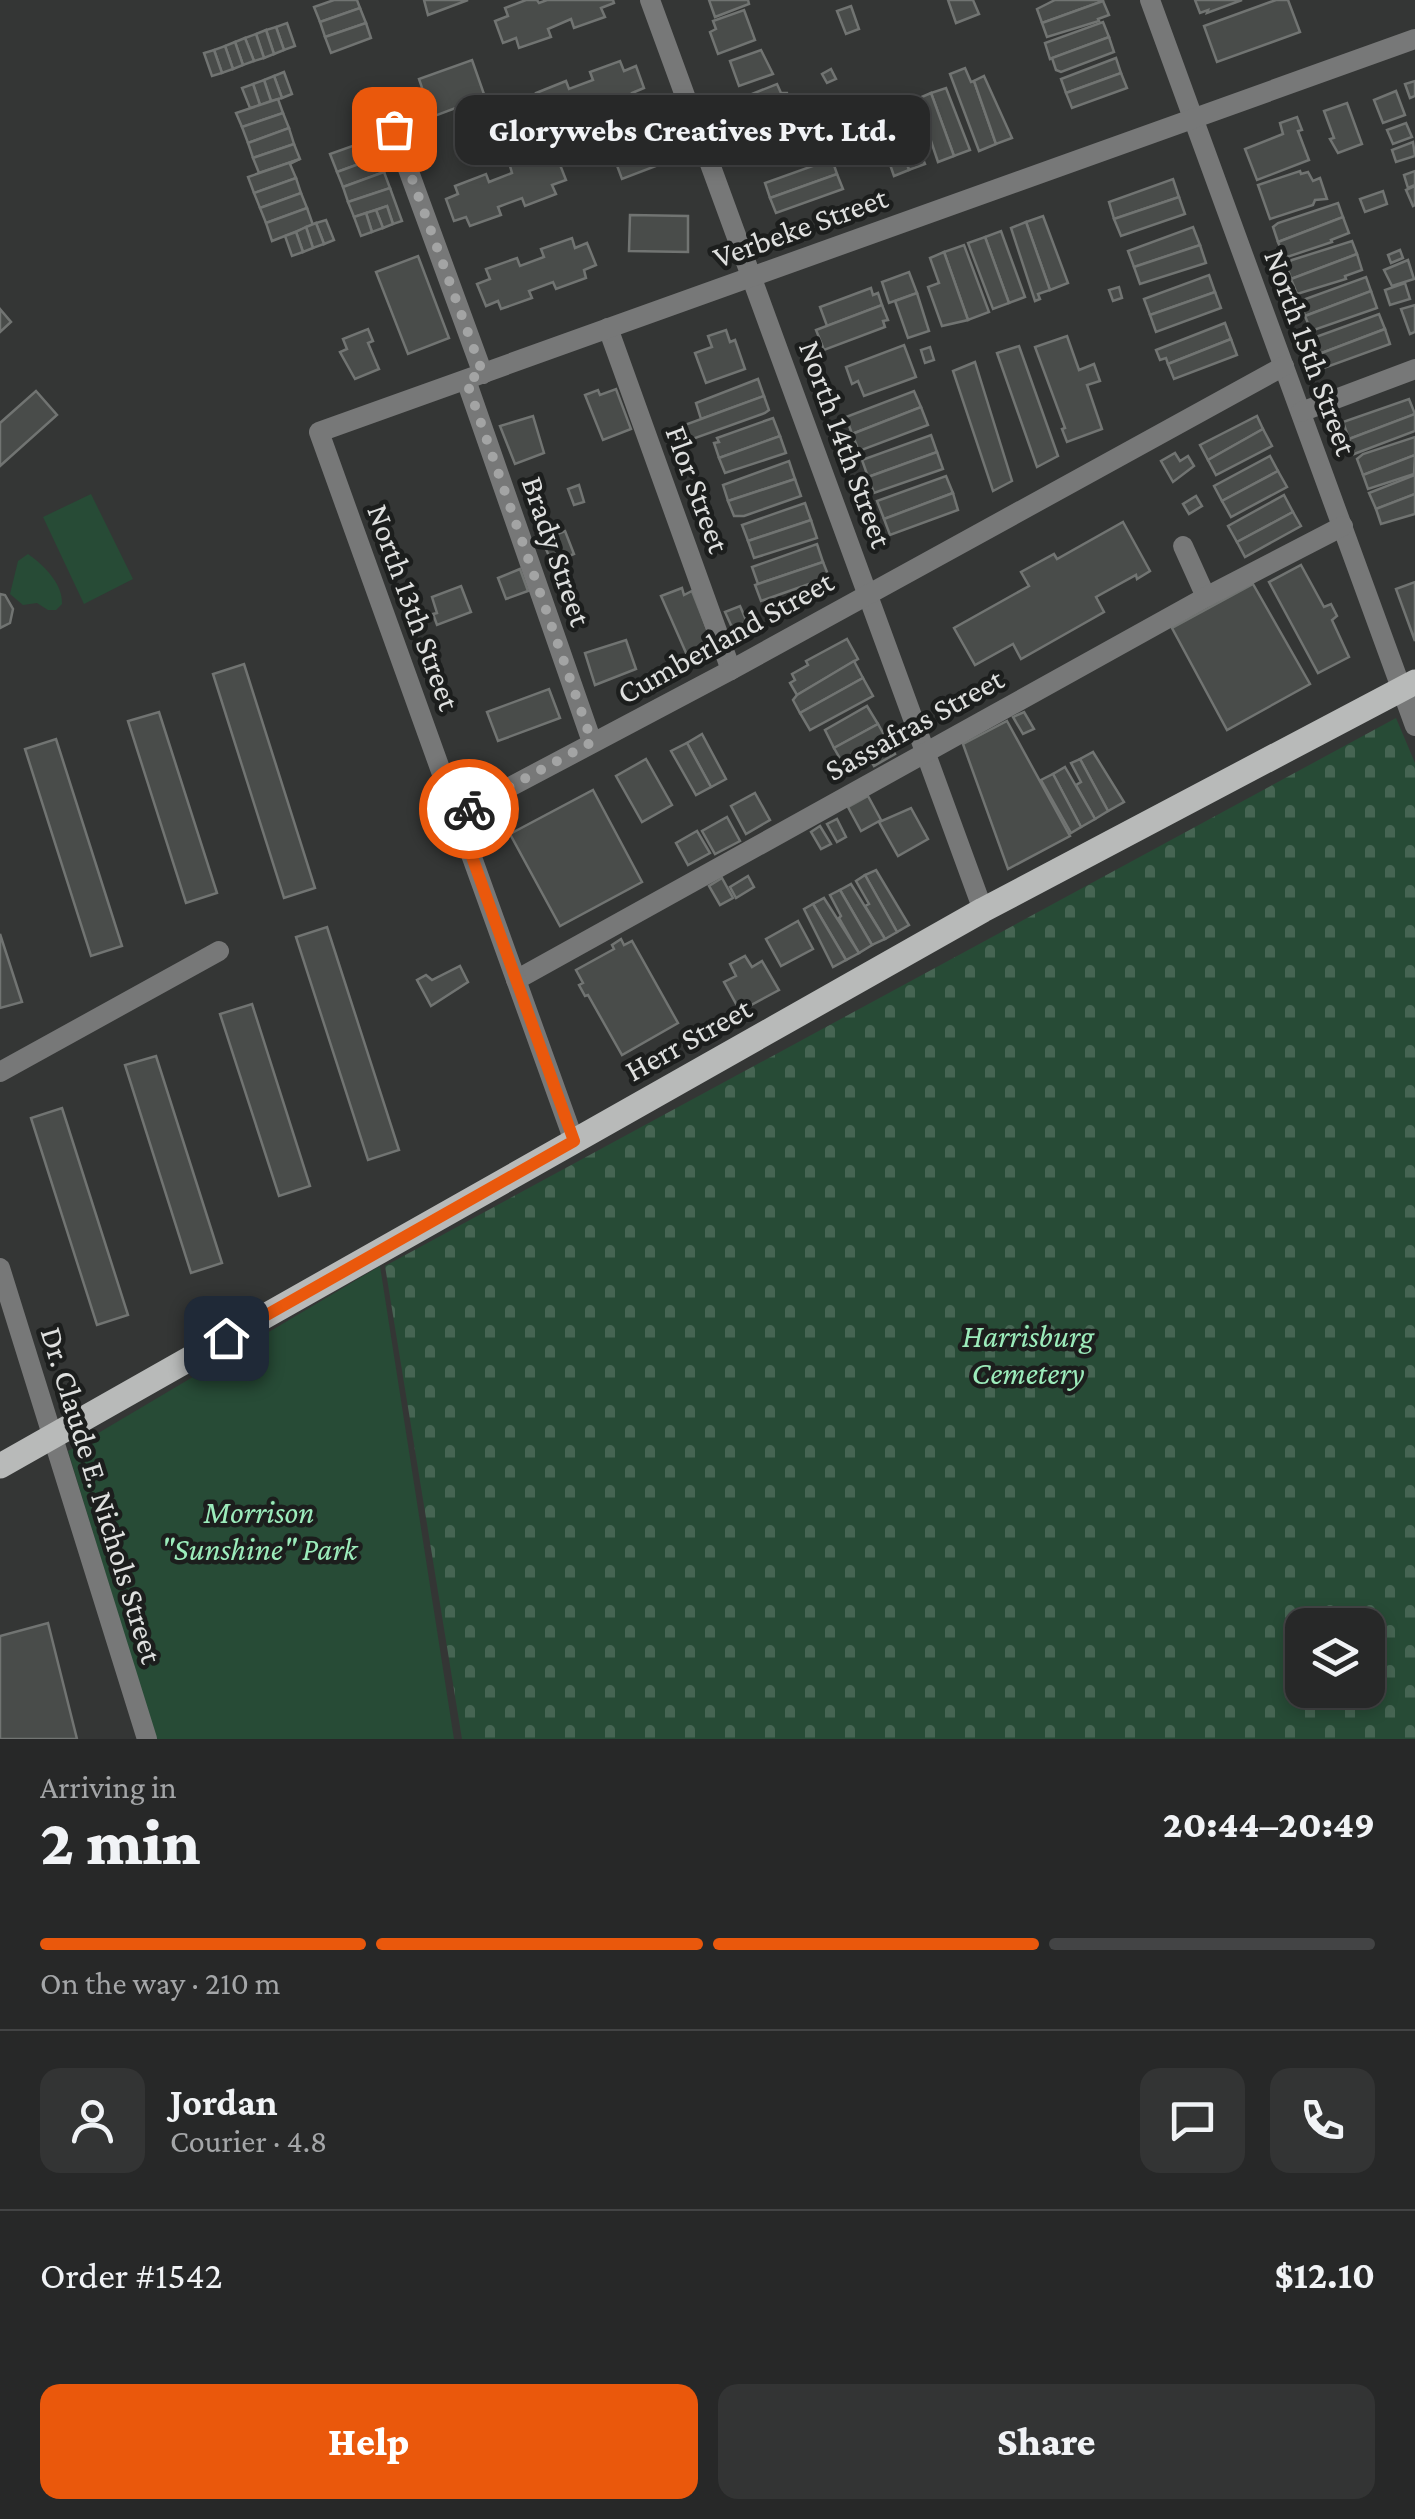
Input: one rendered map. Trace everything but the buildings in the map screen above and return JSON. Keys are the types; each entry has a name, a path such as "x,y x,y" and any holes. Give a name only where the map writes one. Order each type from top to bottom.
{"main road":[{"name":"Herr Street","path":"0,1466 983,910 1408,685"}],"street":[{"name":"North 14th Street","path":"650,0 983,910"},
{"name":"North 15th Street","path":"1150,0 1343,526 1408,685 1415,726"},
{"name":"Verbeke Street","path":"319,432 1415,38"},
{"name":"Brady Street","path":"382,98 592,742"},
{"name":"Flor Street","path":"608,328 731,670"},
{"name":"Cumberland Street","path":"457,815 731,670 1284,366"},
{"path":"1301,412 1415,370"},
{"name":"North 13th Street","path":"319,432 574,1141"},
{"name":"Sassafras Street","path":"516,980 1206,597 1343,526"},
{"path":"1183,546 1206,597"},
{"path":"0,1072 219,951"},
{"name":"Dr. Claude E. Nichols Street","path":"0,1268 147,1739"}],"green space":[{"path":"91,494 133,579 84,604 43,517"},
{"path":"28,554 56,582 62,604 56,610 37,603 23,605 10,594 18,561"},
{"name":"Harrisburg Cemetery","path":"1396,718 1415,763 1415,1739 462,1739 385,1266"},
{"name":"Morrison \"Sunshine\" Park","path":"380,1266 454,1739 156,1739 68,1451"}],"way so far":[{"path":"394,129 483,374 466,380 592,742 469,809"}],"place":[{"name":"Glorywebs Creatives Pvt. Ltd.","path":"394,129"}],"route":[{"path":"226,1338 574,1141 457,815 469,809"}]}
